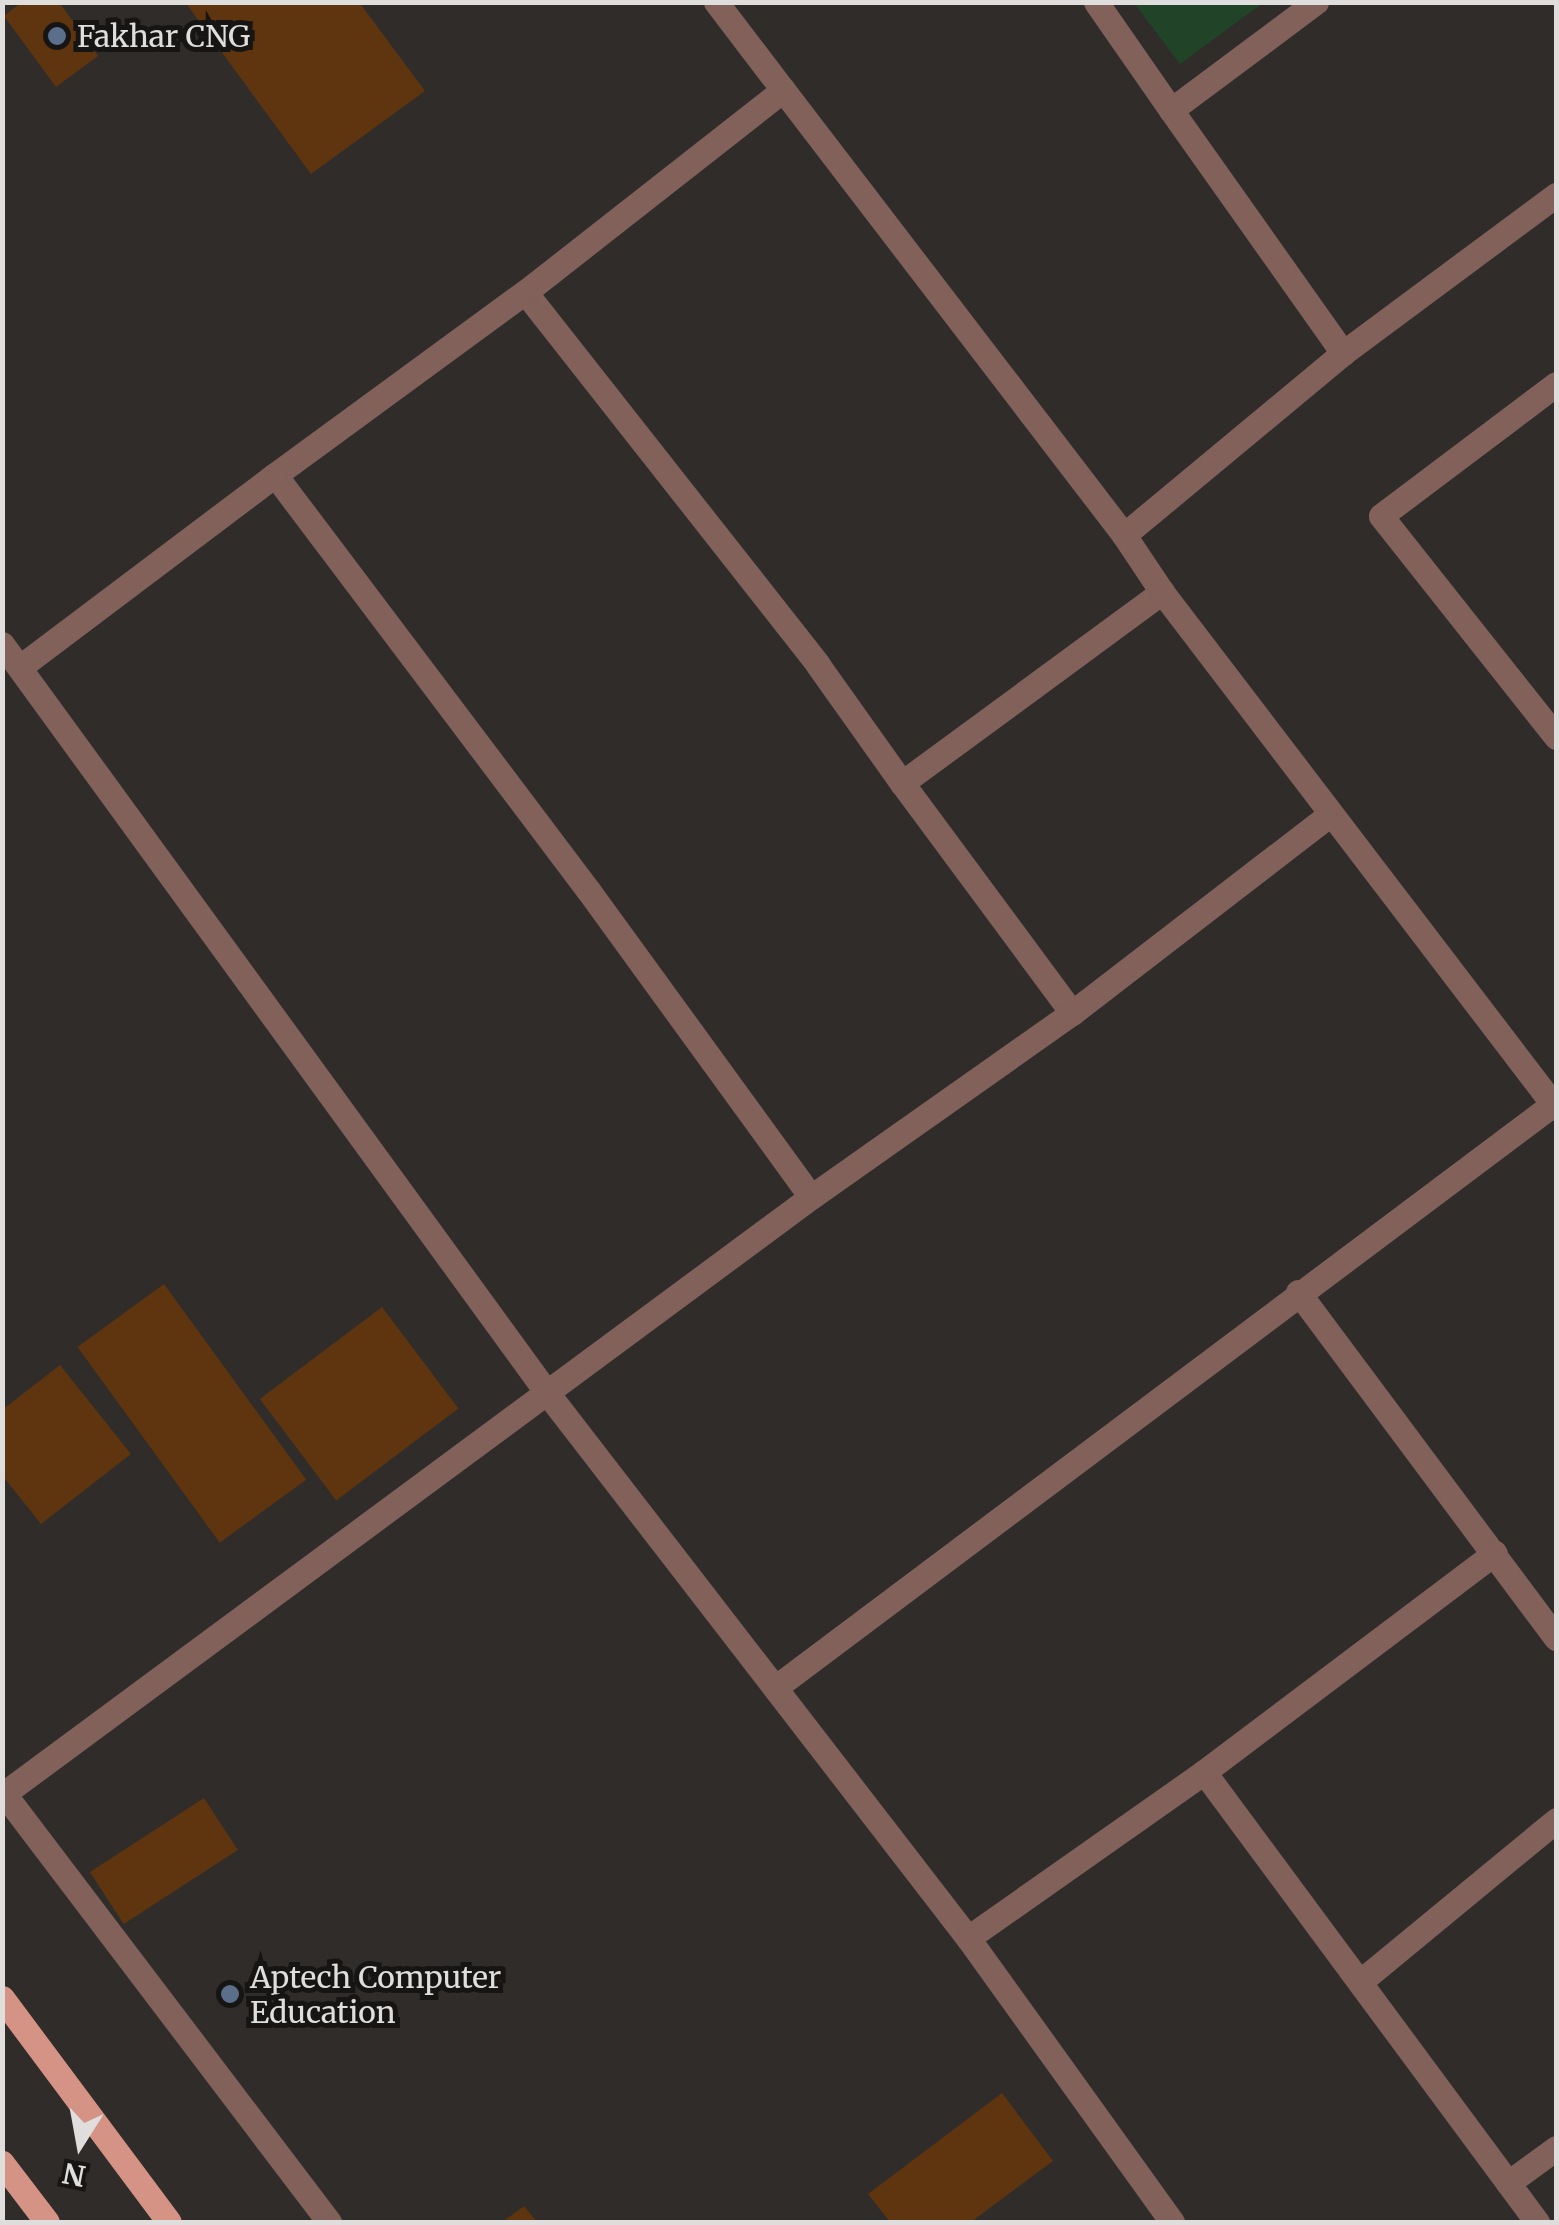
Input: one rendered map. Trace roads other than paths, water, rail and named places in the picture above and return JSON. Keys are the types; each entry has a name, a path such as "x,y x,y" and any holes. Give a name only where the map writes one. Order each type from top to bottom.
{"main road":[{"path":"2,1998 169,2222"},
{"path":"2,2163 47,2222"}],"street":[{"path":"716,2 1124,536 1329,814 1555,1104 1298,1292 776,1687"},
{"path":"1096,2 1344,353"},
{"path":"1171,110 1316,2"},
{"path":"20,667 525,292 783,90"},
{"path":"1124,536 1344,353 1556,196"},
{"path":"525,292 818,665 1072,1013"},
{"path":"1555,388 1381,516 1556,737"},
{"path":"275,475 588,890 810,1196"},
{"path":"902,783 1162,592"},
{"path":"2,644 548,1394 968,1938 1172,2222"},
{"path":"329,2222 3,1793 548,1394 810,1196 1072,1013 1329,814"},
{"path":"1298,1292 1556,1638"},
{"path":"968,1938 1204,1772 1495,1552"},
{"path":"1204,1772 1537,2222"},
{"path":"1361,1981 1556,1820"},
{"path":"1508,2183 1556,2148"}],"place":[{"name":"Fakhar CNG","path":"57,36"},
{"name":"Aptech Computer Education","path":"230,1994"}]}
